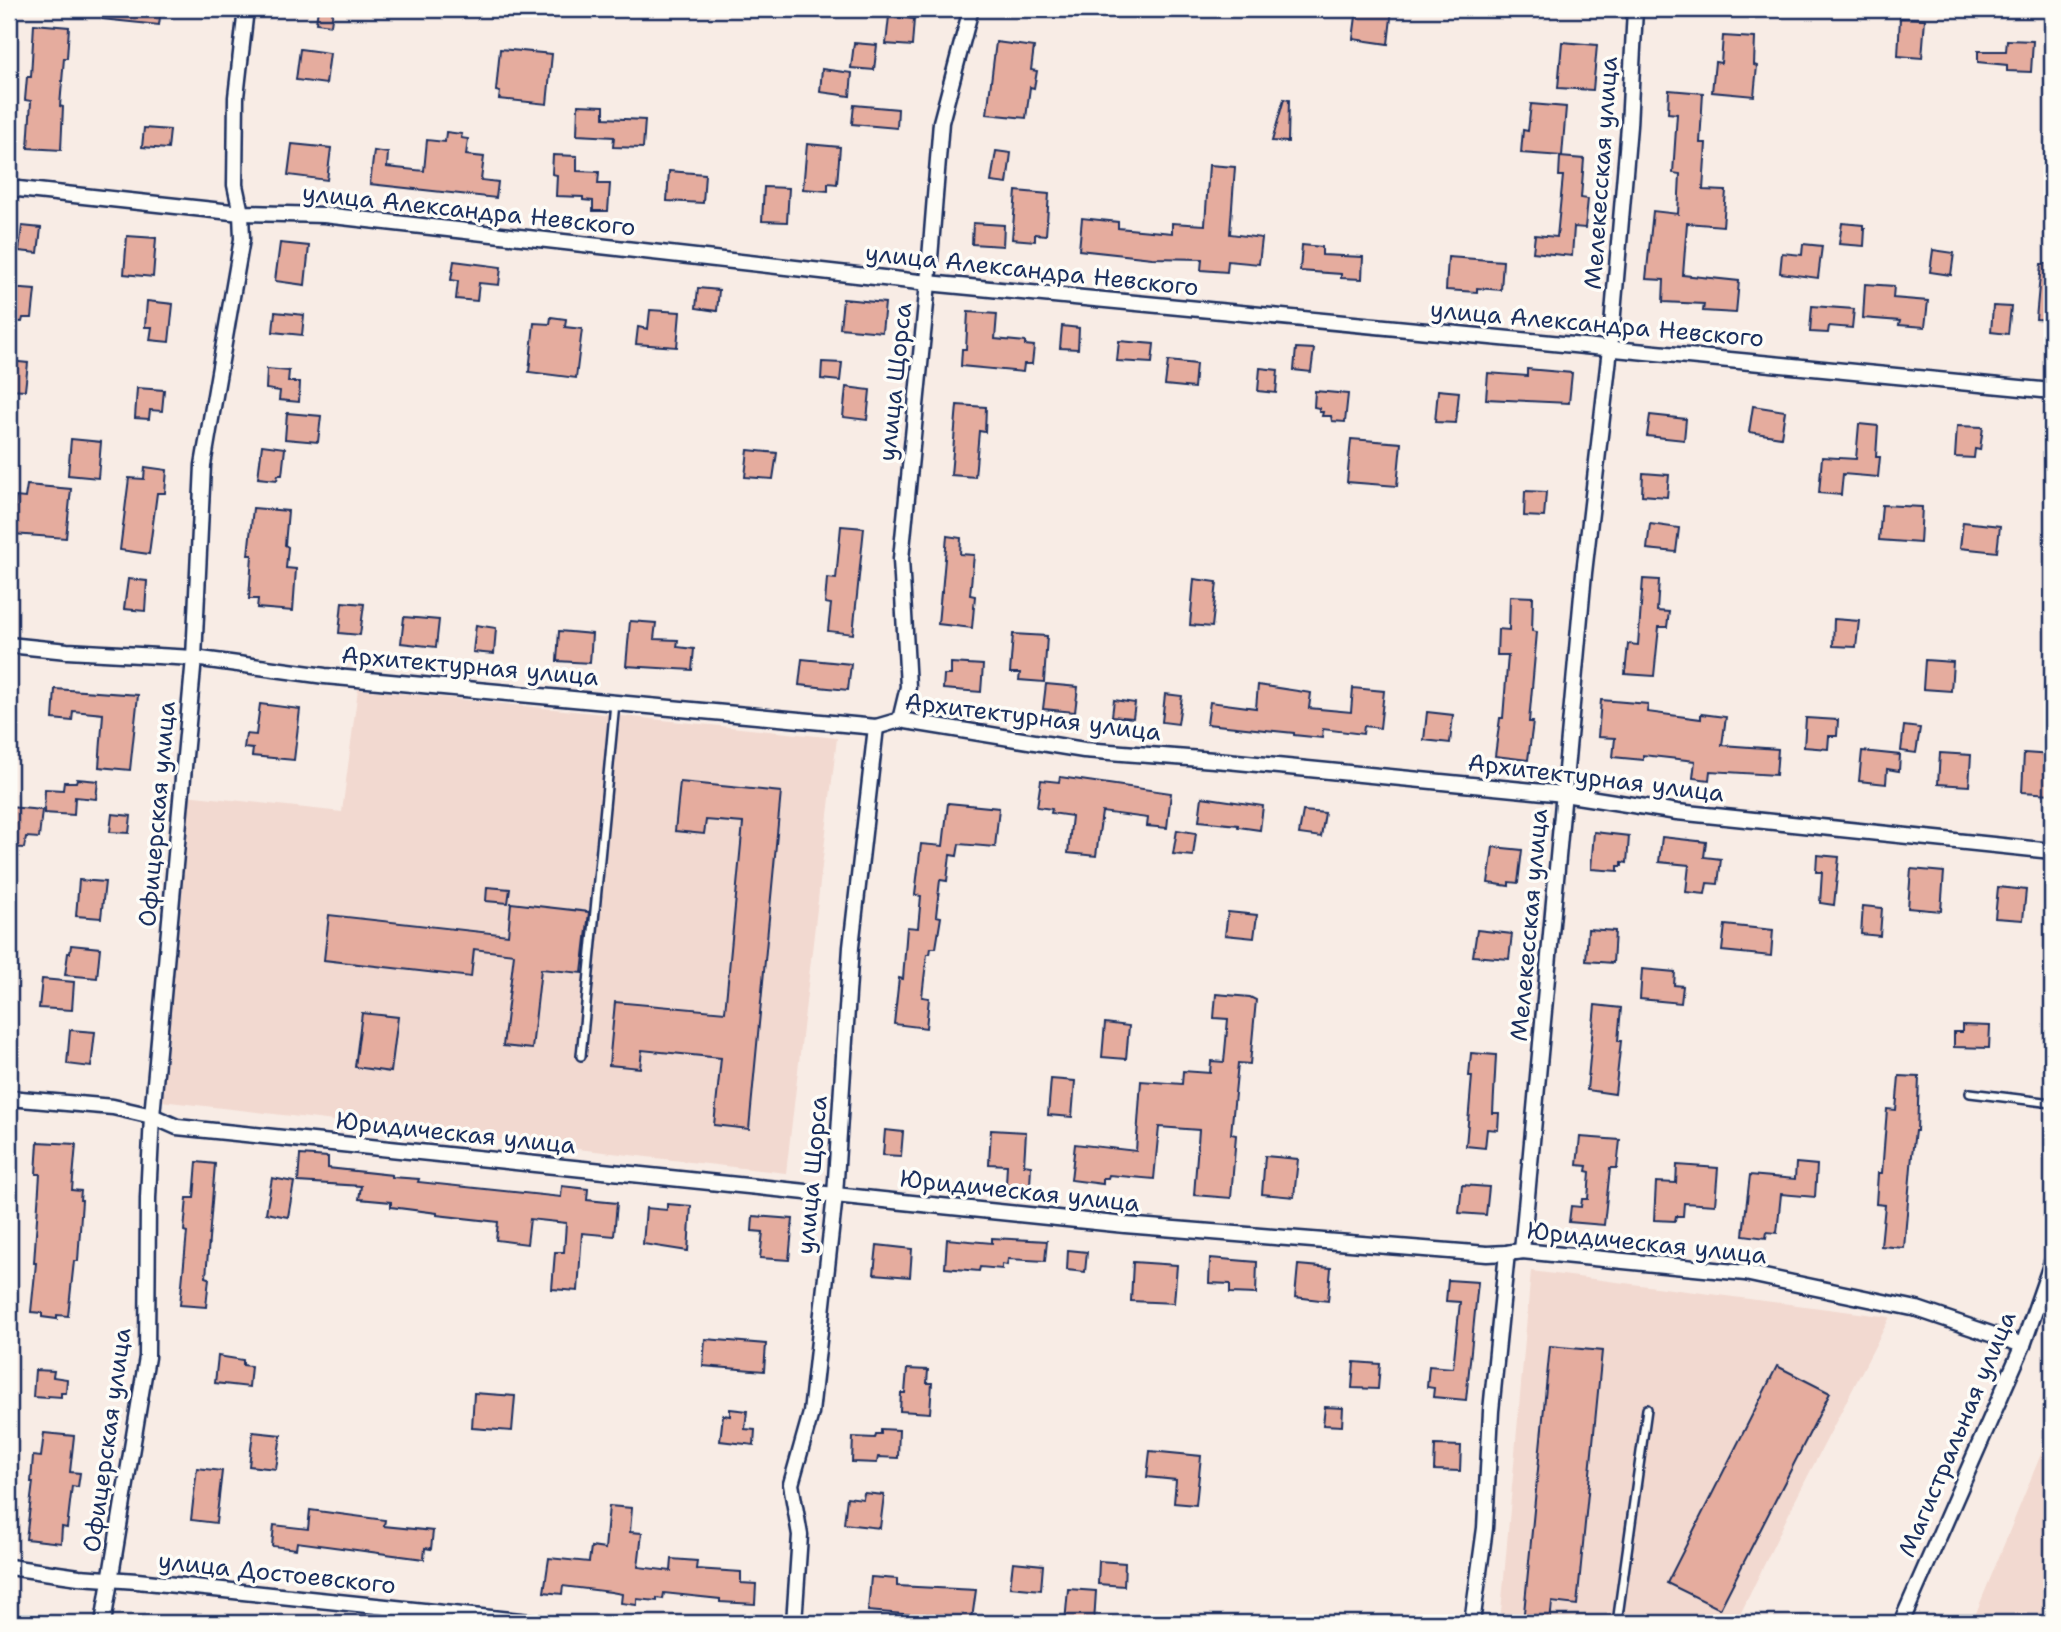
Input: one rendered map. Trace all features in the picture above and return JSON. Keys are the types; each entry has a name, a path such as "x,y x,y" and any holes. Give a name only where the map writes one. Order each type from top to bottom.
{"street":[{"name":"Офицерская улица","path":"103,1623 147,1357 148,1198 152,1116 194,658 203,465 242,239 241,213 235,185 236,97 246,9"},
{"name":"улица Щорса","path":"900,720 908,687 901,559 941,122 971,9"},
{"name":"Мелекесская улица","path":"1522,1251 1584,573 1610,349 1629,126 1635,9"},
{"name":"улица Александра Невского","path":"9,188 241,213 324,215 928,284 2052,391"},
{"name":"Архитектурная улица","path":"9,645 194,658 325,676 876,727 900,720 1084,750 1564,794 1677,812 2052,851"},
{"name":"улица Щорса","path":"794,1623 800,1535 791,1484 811,1413 835,1195 851,947 876,727"},
{"name":"Юридическая улица","path":"9,1098 113,1107 152,1116 177,1127 1125,1225 1487,1254 1522,1251 1745,1273 1917,1309 2023,1345"},
{"path":"1472,1623 1485,1528 1491,1411 1507,1253"},
{"name":"Магистральная улица","path":"1905,1621 2023,1345 2052,1262"},
{"name":"улица Достоевского","path":"9,1567 79,1577 540,1623"}],"lane":[{"path":"581,1056 615,703"},
{"path":"1970,1093 2052,1103"},
{"path":"1617,1623 1647,1409"}],"shaded area":[{"path":"358,689 837,738 786,1173 161,1101 185,795 342,812"},
{"path":"1531,1271 1890,1317 1796,1499 1736,1623 1500,1623"},
{"path":"2052,1427 2052,1623 1972,1623"}],"building":[{"path":"103,9 161,9 159,25 102,19"},
{"path":"318,9 333,9 331,25 316,23"},
{"path":"1357,9 1392,9 1388,44 1353,39"},
{"path":"889,16 914,19 912,46 886,44"},
{"path":"1900,18 1925,19 1922,58 1898,56"},
{"path":"34,24 69,27 60,106 63,107 61,150 28,148 31,101 25,100 27,77 31,77"},
{"path":"1723,36 1755,38 1754,65 1757,66 1754,96 1712,92 1715,62 1721,63"},
{"path":"2007,40 2033,41 2031,72 2007,71 2007,65 1978,62 1978,51 2006,51"},
{"path":"996,42 1034,47 1031,70 1037,71 1034,88 1030,87 1026,118 987,114"},
{"path":"1562,42 1597,45 1593,90 1558,88"},
{"path":"854,43 877,45 874,70 851,68"},
{"path":"300,49 330,53 326,84 296,80"},
{"path":"500,49 552,54 547,104 499,99 500,92 496,91"},
{"path":"822,69 852,73 850,96 820,92"},
{"path":"1669,90 1703,93 1700,143 1706,143 1703,190 1726,191 1723,226 1687,223 1683,275 1739,281 1736,313 1703,311 1704,304 1663,302 1664,280 1646,279 1653,211 1678,214 1680,174 1673,173 1677,114 1668,113"},
{"path":"1284,99 1289,100 1288,142 1272,141"},
{"path":"1531,104 1566,107 1562,156 1521,153 1523,130 1528,131"},
{"path":"578,105 604,106 604,118 645,120 643,148 613,147 614,137 577,135"},
{"path":"854,105 898,109 897,128 852,124"},
{"path":"144,128 170,130 168,149 142,147"},
{"path":"446,132 462,134 461,138 468,139 466,155 484,157 481,180 498,182 496,198 370,184 374,151 388,153 387,167 424,171 427,140 445,142"},
{"path":"292,144 331,148 327,180 288,175"},
{"path":"807,144 840,147 837,184 828,183 828,191 803,189"},
{"path":"996,151 1011,153 1007,184 991,182"},
{"path":"553,155 577,156 577,171 599,172 598,184 610,184 608,211 593,211 593,201 583,200 583,197 556,196 557,175 552,174"},
{"path":"1560,157 1584,159 1581,198 1588,199 1585,228 1574,227 1572,256 1533,252 1535,235 1557,237 1563,176 1559,176"},
{"path":"1209,165 1235,167 1230,234 1262,238 1259,264 1228,261 1227,272 1201,270 1202,259 1152,258 1079,250 1082,218 1118,222 1118,228 1172,233 1172,223 1205,225"},
{"path":"669,171 705,174 703,203 667,201"},
{"path":"764,187 789,188 787,222 762,221"},
{"path":"1016,191 1049,194 1046,235 1035,234 1035,241 1012,239"},
{"path":"973,223 1004,225 1003,246 972,244"},
{"path":"1842,223 1863,225 1864,246 1839,244"},
{"path":"22,226 41,228 38,253 19,251"},
{"path":"127,236 156,238 153,277 124,274"},
{"path":"280,243 309,246 305,285 275,281"},
{"path":"1803,244 1822,246 1818,278 1780,273 1782,253 1802,255"},
{"path":"1302,245 1322,247 1322,255 1363,257 1362,279 1341,278 1341,274 1300,271"},
{"path":"1933,250 1954,253 1951,275 1930,272"},
{"path":"1448,257 1503,261 1501,290 1446,290"},
{"path":"454,261 501,267 499,285 479,283 477,301 456,299 458,281 451,280"},
{"path":"2041,264 2052,264 2052,320 2036,319"},
{"path":"1865,284 1894,286 1893,298 1928,301 1925,327 1899,325 1900,321 1863,318"},
{"path":"9,288 35,290 32,318 23,318 22,322 9,321"},
{"path":"698,288 719,290 717,311 696,308"},
{"path":"843,299 885,303 882,332 840,328"},
{"path":"147,301 173,304 169,342 150,340 152,327 145,327"},
{"path":"1812,306 1854,309 1852,328 1829,326 1828,333 1810,332"},
{"path":"1993,306 2011,307 2008,334 1991,332"},
{"path":"650,310 680,312 677,347 636,344 638,327 648,329"},
{"path":"275,312 304,315 302,335 273,332"},
{"path":"968,312 997,314 995,339 1025,342 1025,345 1034,346 1032,364 1024,364 1023,372 961,366 962,349 966,349"},
{"path":"551,317 566,319 565,327 582,329 576,378 529,372 534,323 550,324"},
{"path":"1062,326 1079,328 1078,349 1060,348"},
{"path":"1119,341 1154,344 1152,363 1117,361"},
{"path":"1296,348 1314,349 1311,372 1294,370"},
{"path":"9,361 28,363 25,390 9,389"},
{"path":"1168,361 1196,364 1194,388 1165,385"},
{"path":"822,362 842,363 840,381 821,379"},
{"path":"1260,368 1278,370 1276,393 1258,391"},
{"path":"267,369 289,371 288,382 300,382 299,402 279,400 280,391 266,389"},
{"path":"1527,369 1572,373 1569,403 1486,399 1488,373 1527,376"},
{"path":"846,387 870,390 867,420 843,417"},
{"path":"137,388 164,390 162,411 150,410 149,419 135,418"},
{"path":"1438,390 1459,392 1456,423 1435,422"},
{"path":"1315,391 1348,394 1345,422 1332,421 1331,416 1322,416 1323,412 1314,407"},
{"path":"957,405 986,407 985,432 979,431 975,477 951,475"},
{"path":"1753,406 1785,411 1781,437 1749,432"},
{"path":"287,413 321,416 318,442 285,439"},
{"path":"1650,415 1686,419 1684,440 1647,436"},
{"path":"1859,424 1878,426 1878,477 1843,474 1841,495 1819,493 1822,457 1856,459"},
{"path":"1957,426 1983,427 1980,450 1975,449 1974,458 1955,457"},
{"path":"71,439 101,442 98,478 68,475"},
{"path":"1351,439 1401,443 1397,486 1347,482"},
{"path":"262,445 285,448 282,475 278,475 277,480 258,478"},
{"path":"748,450 777,453 773,479 745,477"},
{"path":"145,467 167,470 165,493 157,493 149,554 120,550 129,478 144,479"},
{"path":"1643,473 1669,475 1667,497 1642,495"},
{"path":"27,485 71,489 66,538 13,534 16,497 25,498"},
{"path":"1525,491 1546,492 1544,517 1524,516"},
{"path":"1882,505 1922,507 1920,543 1879,540"},
{"path":"253,508 288,511 286,568 296,569 293,611 257,608 258,599 249,599 252,555 248,555"},
{"path":"1963,522 2000,526 1997,552 1960,548"},
{"path":"1650,524 1679,528 1676,552 1647,549"},
{"path":"841,526 864,528 853,634 828,631 831,604 825,603 827,578 836,579"},
{"path":"947,536 961,538 960,554 974,555 970,595 975,596 972,628 938,624"},
{"path":"128,579 147,581 145,611 124,609"},
{"path":"1194,579 1217,582 1212,627 1190,625"},
{"path":"1643,579 1659,580 1657,611 1669,612 1667,627 1659,627 1654,676 1625,674 1628,644 1638,645"},
{"path":"1510,596 1533,597 1532,631 1537,632 1529,722 1533,722 1528,760 1495,756 1500,718 1503,718 1508,655 1497,655 1498,629 1509,630"},
{"path":"342,602 364,604 360,635 339,633"},
{"path":"404,617 439,620 436,647 401,643"},
{"path":"1834,619 1859,621 1856,647 1833,646"},
{"path":"630,621 656,623 654,639 678,640 677,647 694,649 692,670 626,666"},
{"path":"476,625 496,628 494,654 473,652"},
{"path":"559,631 592,634 590,663 557,661"},
{"path":"1013,634 1047,636 1044,682 1019,680 1020,673 1010,673"},
{"path":"802,659 851,664 848,690 799,685"},
{"path":"1925,660 1953,662 1951,691 1923,689"},
{"path":"951,663 983,665 981,692 943,689 944,675 951,675"},
{"path":"1046,684 1078,687 1075,712 1043,709"},
{"path":"1258,685 1311,693 1309,708 1351,712 1353,688 1384,691 1380,728 1364,726 1363,734 1323,729 1322,738 1207,724 1210,702 1256,708"},
{"path":"55,689 138,695 130,770 99,767 103,714 73,711 72,721 53,719"},
{"path":"1165,694 1182,696 1178,724 1162,722"},
{"path":"1114,700 1135,703 1133,718 1112,716"},
{"path":"1601,700 1648,704 1647,712 1701,719 1701,714 1726,717 1722,745 1778,749 1776,775 1710,771 1709,780 1693,778 1695,761 1643,755 1643,760 1613,757 1615,738 1598,737"},
{"path":"260,704 300,709 294,760 252,756 253,749 244,748 246,734 256,735"},
{"path":"1427,712 1453,715 1450,743 1424,740"},
{"path":"1806,718 1838,720 1837,736 1829,736 1828,749 1804,747"},
{"path":"1904,726 1920,728 1916,753 1901,751"},
{"path":"1862,751 1900,755 1899,771 1887,769 1886,784 1859,781"},
{"path":"1940,753 1971,755 1969,786 1938,784"},
{"path":"2024,753 2052,755 2052,794 2022,792"},
{"path":"1060,777 1171,793 1167,828 1147,826 1148,818 1102,812 1096,856 1068,853 1072,816 1051,813 1052,809 1037,807 1041,780 1059,782"},
{"path":"77,779 98,781 96,799 75,797 74,815 44,813 45,789 63,790 64,782 76,782"},
{"path":"680,782 781,792 749,1129 714,1125 721,1058 642,1050 640,1068 609,1065 615,1002 725,1012 743,823 706,820 704,834 675,831"},
{"path":"1202,797 1263,806 1260,830 1199,821"},
{"path":"948,803 999,808 995,847 959,844 957,856 950,855 947,881 940,880 936,916 941,917 936,948 931,948 930,954 927,954 922,997 929,998 926,1028 894,1024 899,978 903,979 907,927 918,928 921,896 915,895 921,844 943,846"},
{"path":"9,807 42,810 39,838 26,837 24,848 9,847"},
{"path":"1303,811 1325,813 1321,837 1299,834"},
{"path":"112,814 131,816 129,833 110,832"},
{"path":"1177,830 1196,833 1193,856 1173,854"},
{"path":"1594,832 1629,836 1627,863 1622,862 1618,871 1591,869"},
{"path":"1662,837 1706,842 1704,857 1721,859 1718,884 1707,883 1705,894 1686,892 1689,865 1659,862"},
{"path":"1493,847 1522,850 1518,883 1509,882 1509,886 1488,883"},
{"path":"1817,855 1839,857 1834,905 1820,903 1822,872 1816,872"},
{"path":"1911,869 1944,872 1941,911 1908,908"},
{"path":"79,880 105,882 101,918 76,916"},
{"path":"487,887 510,889 508,903 486,901"},
{"path":"1998,887 2026,890 2023,920 1995,918"},
{"path":"511,903 589,912 582,973 541,969 532,1049 503,1046 514,954 474,949 471,977 324,960 329,915 508,935"},
{"path":"1863,906 1882,908 1880,936 1861,934"},
{"path":"1228,912 1257,915 1254,938 1225,935"},
{"path":"1725,925 1773,930 1771,956 1722,951"},
{"path":"1588,929 1615,931 1613,963 1586,961"},
{"path":"1477,930 1512,934 1509,959 1473,956"},
{"path":"71,945 100,948 97,978 65,975"},
{"path":"1642,969 1675,972 1674,985 1683,986 1681,1003 1640,999"},
{"path":"42,979 74,982 72,1010 39,1008"},
{"path":"1216,994 1256,1000 1250,1064 1238,1063 1231,1134 1236,1135 1231,1198 1194,1195 1199,1130 1159,1127 1154,1179 1109,1175 1108,1178 1103,1178 1103,1184 1071,1180 1075,1144 1136,1151 1141,1081 1182,1084 1183,1071 1210,1073 1211,1061 1224,1062 1228,1019 1214,1018"},
{"path":"1595,1005 1621,1008 1618,1041 1621,1041 1615,1094 1587,1090"},
{"path":"362,1013 398,1017 391,1072 355,1067"},
{"path":"1105,1023 1129,1026 1126,1059 1102,1057"},
{"path":"1962,1025 1990,1026 1989,1048 1954,1047 1954,1032 1962,1032"},
{"path":"70,1030 95,1032 91,1067 67,1064"},
{"path":"1471,1053 1496,1055 1493,1113 1499,1113 1498,1130 1487,1129 1485,1148 1466,1146 1472,1076 1469,1076"},
{"path":"1899,1076 1919,1077 1917,1131 1912,1155 1904,1248 1881,1246 1885,1205 1876,1204 1878,1173 1882,1173 1887,1109 1896,1110"},
{"path":"1051,1079 1075,1081 1072,1117 1048,1115"},
{"path":"885,1130 903,1132 901,1156 883,1155"},
{"path":"991,1130 1026,1132 1024,1165 1031,1166 1030,1186 1006,1184 1007,1165 989,1164"},
{"path":"1580,1137 1620,1140 1617,1168 1610,1168 1604,1225 1569,1222 1571,1206 1581,1207 1582,1199 1588,1199 1590,1172 1586,1171 1587,1166 1577,1165"},
{"path":"38,1142 76,1144 72,1190 81,1191 82,1200 78,1261 74,1261 68,1316 57,1315 57,1319 31,1312 40,1174 36,1174"},
{"path":"300,1155 328,1157 328,1168 419,1179 418,1182 561,1197 562,1186 588,1189 587,1200 617,1203 614,1236 582,1233 578,1291 552,1289 555,1252 564,1252 566,1223 530,1219 527,1244 496,1240 498,1222 437,1215 391,1207 391,1202 359,1199 361,1186 298,1182"},
{"path":"1265,1156 1298,1159 1294,1197 1262,1194"},
{"path":"197,1162 215,1164 206,1307 180,1305 187,1232 184,1231 187,1198 194,1198"},
{"path":"1796,1163 1817,1165 1815,1197 1781,1194 1777,1233 1767,1232 1766,1238 1743,1235 1750,1175 1795,1179"},
{"path":"1677,1165 1718,1168 1715,1205 1684,1203 1683,1216 1676,1216 1675,1221 1654,1220 1656,1182 1676,1183"},
{"path":"272,1178 294,1182 288,1217 266,1213"},
{"path":"1462,1185 1489,1187 1486,1215 1459,1213"},
{"path":"667,1204 691,1206 688,1251 643,1244 646,1208 667,1210"},
{"path":"753,1216 793,1219 789,1260 760,1258 763,1232 752,1231"},
{"path":"992,1238 1047,1241 1045,1261 1008,1259 1007,1265 1002,1264 1002,1269 980,1267 979,1271 945,1268 947,1239 992,1243"},
{"path":"877,1245 912,1249 910,1277 874,1274"},
{"path":"1068,1250 1087,1252 1085,1272 1067,1270"},
{"path":"1210,1258 1257,1262 1256,1294 1230,1293 1230,1284 1209,1283"},
{"path":"1133,1262 1177,1265 1174,1303 1131,1301"},
{"path":"1298,1265 1331,1268 1328,1301 1295,1297"},
{"path":"1448,1280 1478,1282 1466,1400 1433,1397 1434,1388 1427,1387 1429,1366 1453,1368 1460,1302 1446,1301"},
{"path":"705,1339 766,1344 764,1371 703,1366"},
{"path":"1550,1346 1602,1351 1577,1605 1552,1602 1550,1623 1523,1623"},
{"path":"218,1356 243,1360 243,1365 251,1366 249,1387 215,1383"},
{"path":"1354,1362 1380,1364 1378,1389 1352,1388"},
{"path":"1777,1366 1830,1393 1720,1609 1667,1583"},
{"path":"907,1369 928,1370 927,1383 932,1383 930,1413 900,1411"},
{"path":"35,1370 54,1371 53,1377 67,1379 66,1393 61,1393 61,1397 33,1397"},
{"path":"474,1393 515,1396 512,1431 472,1428"},
{"path":"1325,1407 1343,1408 1342,1426 1323,1425"},
{"path":"730,1409 747,1411 745,1429 755,1430 754,1445 720,1441 723,1415 730,1416"},
{"path":"881,1429 899,1430 898,1458 878,1457 877,1463 852,1462 853,1437 875,1438 876,1434 881,1434"},
{"path":"253,1432 281,1435 276,1469 249,1466"},
{"path":"44,1433 74,1436 70,1472 80,1473 78,1487 72,1486 67,1528 62,1527 61,1543 26,1539 33,1482 33,1456 41,1457"},
{"path":"1435,1445 1461,1446 1460,1471 1434,1470"},
{"path":"1150,1451 1201,1456 1196,1505 1174,1503 1176,1480 1147,1477"},
{"path":"197,1468 222,1471 216,1523 191,1520"},
{"path":"864,1493 884,1495 880,1528 844,1524 847,1497 863,1499"},
{"path":"609,1506 632,1508 630,1532 642,1533 638,1567 671,1571 672,1559 697,1561 696,1569 741,1572 741,1583 756,1584 755,1604 720,1602 720,1599 664,1593 663,1599 657,1598 657,1601 637,1599 637,1605 621,1603 622,1594 611,1592 563,1586 562,1594 544,1592 549,1558 589,1562 591,1547 605,1549"},
{"path":"310,1510 385,1520 384,1526 433,1531 431,1549 425,1548 424,1559 297,1542 296,1549 272,1546 274,1525 308,1529"},
{"path":"1099,1561 1125,1563 1124,1586 1098,1584"},
{"path":"1013,1562 1043,1565 1041,1590 1010,1587"},
{"path":"871,1577 897,1579 897,1586 976,1590 972,1619 868,1611"},
{"path":"1068,1589 1096,1591 1094,1623 1065,1623"}]}
